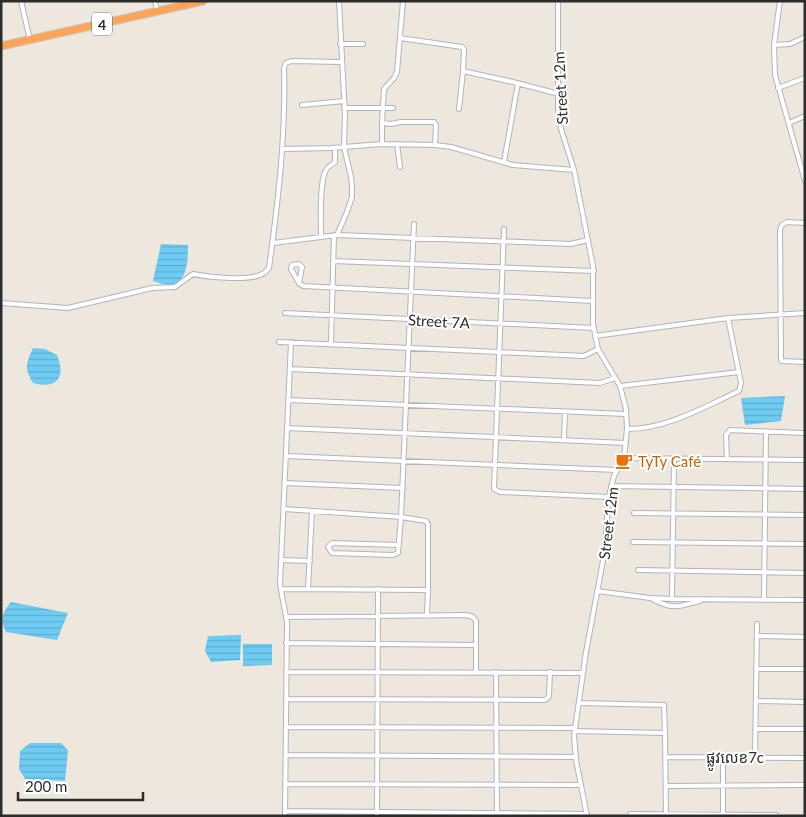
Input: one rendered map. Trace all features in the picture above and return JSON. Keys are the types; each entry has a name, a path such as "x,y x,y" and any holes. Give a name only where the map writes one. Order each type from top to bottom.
{"highway":[{"name":"4","path":"1,46 203,1"}],"street":[{"path":"21,1 30,40"},
{"path":"155,1 157,12"},
{"path":"331,343 333,261 336,235 352,197 351,178 344,147 344,101 338,1"},
{"path":"382,144 384,89 397,72 403,1"},
{"name":"Street 12m","path":"558,1 558,110 561,129 574,170 594,272 595,336 598,349 620,386 627,429 624,458 617,470 609,497 606,550 597,591 575,730 575,757 587,815"},
{"path":"780,1 774,45 775,75 805,181"},
{"path":"774,45 790,44 805,37"},
{"path":"400,38 462,47 464,49 464,71 459,109"},
{"path":"340,44 363,44"},
{"path":"1,303 68,308 152,288 175,287 193,274 250,277 262,275 269,268 273,243 282,149 284,68 286,63 291,61 341,62"},
{"path":"464,71 559,94"},
{"path":"778,88 805,78"},
{"path":"504,162 518,83"},
{"path":"302,105 344,101"},
{"path":"344,108 393,108"},
{"path":"789,124 805,116"},
{"path":"382,123 434,122 436,125 435,145"},
{"path":"282,149 335,148 382,144 435,145 451,147 514,165 574,170"},
{"path":"397,144 400,167"},
{"path":"321,237 321,206 324,177 328,167 335,162 335,148"},
{"path":"798,157 805,155"},
{"path":"805,224 786,222 781,227 781,360 785,362 805,362"},
{"path":"399,545 332,543 328,547 332,553 384,556 396,555 398,553 399,545 403,488 414,224"},
{"path":"504,228 494,489 496,491 609,497"},
{"path":"273,243 336,235 570,244 588,240"},
{"path":"333,261 594,272"},
{"path":"299,283 302,267 299,264 292,265 291,269 299,283 303,286 593,301"},
{"name":"Street 7A","path":"285,313 594,328"},
{"path":"595,336 728,318 805,313"},
{"path":"627,429 644,429 662,424 739,391 741,388 739,372 728,318"},
{"path":"279,342 584,356 598,349"},
{"path":"291,342 281,560 281,589 286,617 285,813 587,815"},
{"path":"290,369 600,383 615,378"},
{"path":"620,386 739,372"},
{"path":"288,400 626,414"},
{"path":"564,440 565,412"},
{"path":"287,428 626,443"},
{"path":"727,459 727,432 730,430 803,433"},
{"path":"764,599 766,432"},
{"path":"286,456 617,470"},
{"path":"624,458 805,460"},
{"path":"672,599 674,459"},
{"path":"285,483 403,488"},
{"path":"611,486 805,489"},
{"path":"284,509 426,520 428,524 427,616"},
{"path":"308,589 312,511"},
{"path":"634,513 805,515"},
{"path":"633,542 805,544"},
{"path":"281,560 310,561"},
{"path":"638,570 805,572"},
{"path":"281,589 428,590"},
{"path":"377,814 378,589"},
{"path":"597,591 672,599 805,600"},
{"path":"650,598 668,607 684,605 704,599"},
{"path":"286,617 466,615 473,617 476,621 476,672"},
{"path":"755,758 757,624"},
{"path":"757,636 805,637"},
{"path":"286,642 475,645"},
{"path":"756,669 805,670"},
{"path":"286,672 583,673"},
{"path":"496,672 497,814"},
{"path":"286,699 496,701 547,699 549,696 550,672"},
{"path":"756,701 805,702"},
{"path":"579,703 664,705 666,815"},
{"path":"286,727 496,728 665,732"},
{"path":"755,729 805,729"},
{"path":"286,755 575,757"},
{"name":"ផ្លូវលេខ7c","path":"666,757 805,758"},
{"path":"723,757 723,815"},
{"path":"285,784 581,785"},
{"path":"666,786 805,785"},
{"path":"630,814 776,815"}],"water":[{"path":"161,244 188,245 186,270 175,284 167,285 153,281"},
{"path":"33,348 45,349 57,355 60,363 60,376 54,383 33,383 27,366"},
{"path":"785,396 781,421 745,425 741,398"},
{"path":"11,602 68,613 57,640 6,632 3,616"},
{"path":"241,635 240,660 211,662 205,651 208,636"},
{"path":"243,644 272,644 272,665 243,666"},
{"path":"30,743 61,743 68,750 65,781 25,779 19,769 20,751"}],"place":[{"name":"TyTy Café","path":"624,461"}]}
